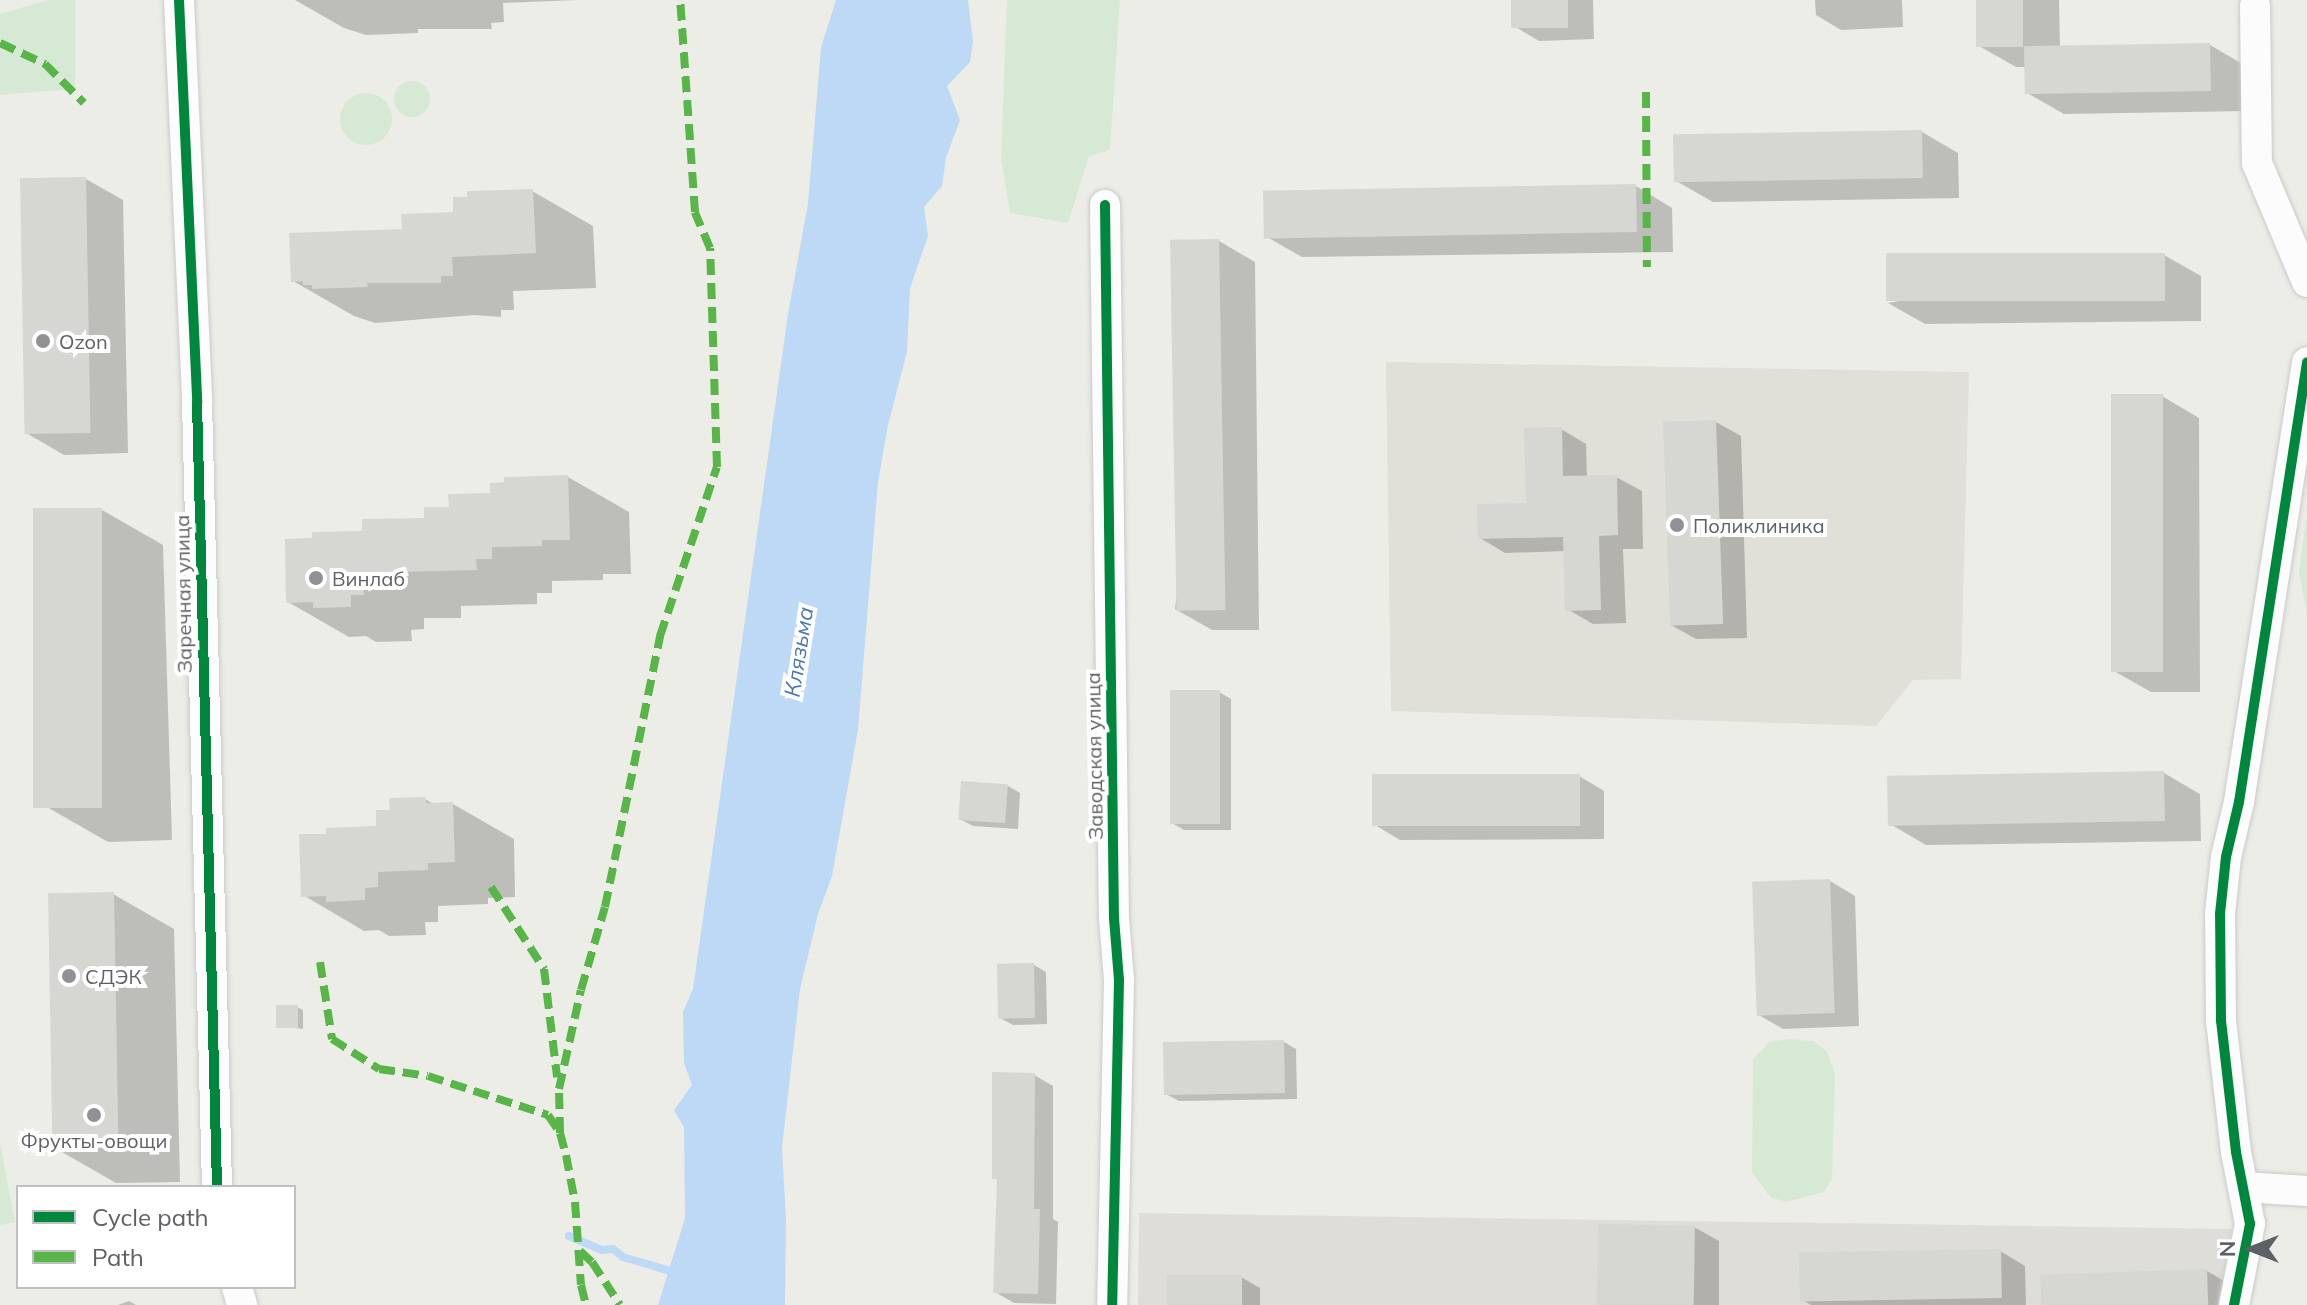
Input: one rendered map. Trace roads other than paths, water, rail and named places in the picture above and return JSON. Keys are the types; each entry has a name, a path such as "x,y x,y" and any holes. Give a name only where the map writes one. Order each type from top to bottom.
{"street":[{"name":"Заречная улица","path":"179,0 197,402 217,1185"},
{"path":"2255,6 2257,163 2307,282"},
{"name":"Заводская улица","path":"1105,205 1114,918 1119,980 1112,1305"},
{"path":"2234,1305 2250,1224 2221,1021 2220,914 2226,857 2239,802 2307,362"},
{"path":"2243,1187 2307,1191"}],"water":[{"name":"Клязьма","path":"836,0 968,0 973,41 970,62 947,86 960,120 946,158 942,186 924,207 928,236 910,288 907,352 888,425 878,482 858,730 832,876 818,914 800,989 782,1148 786,1218 785,1305 658,1305 685,1218 684,1127 674,1110 692,1085 684,1063 683,1012 693,989 788,314 808,203 821,47"}],"waterway":[{"path":"569,1236 602,1250 613,1249 623,1257 677,1273"}],"place":[{"name":"Ozon","path":"43,341"},
{"name":"Поликлиника","path":"1677,525"},
{"name":"Винлаб","path":"316,578"},
{"name":"СДЭК","path":"69,976"},
{"name":"Фрукты-овощи","path":"94,1115"}]}
